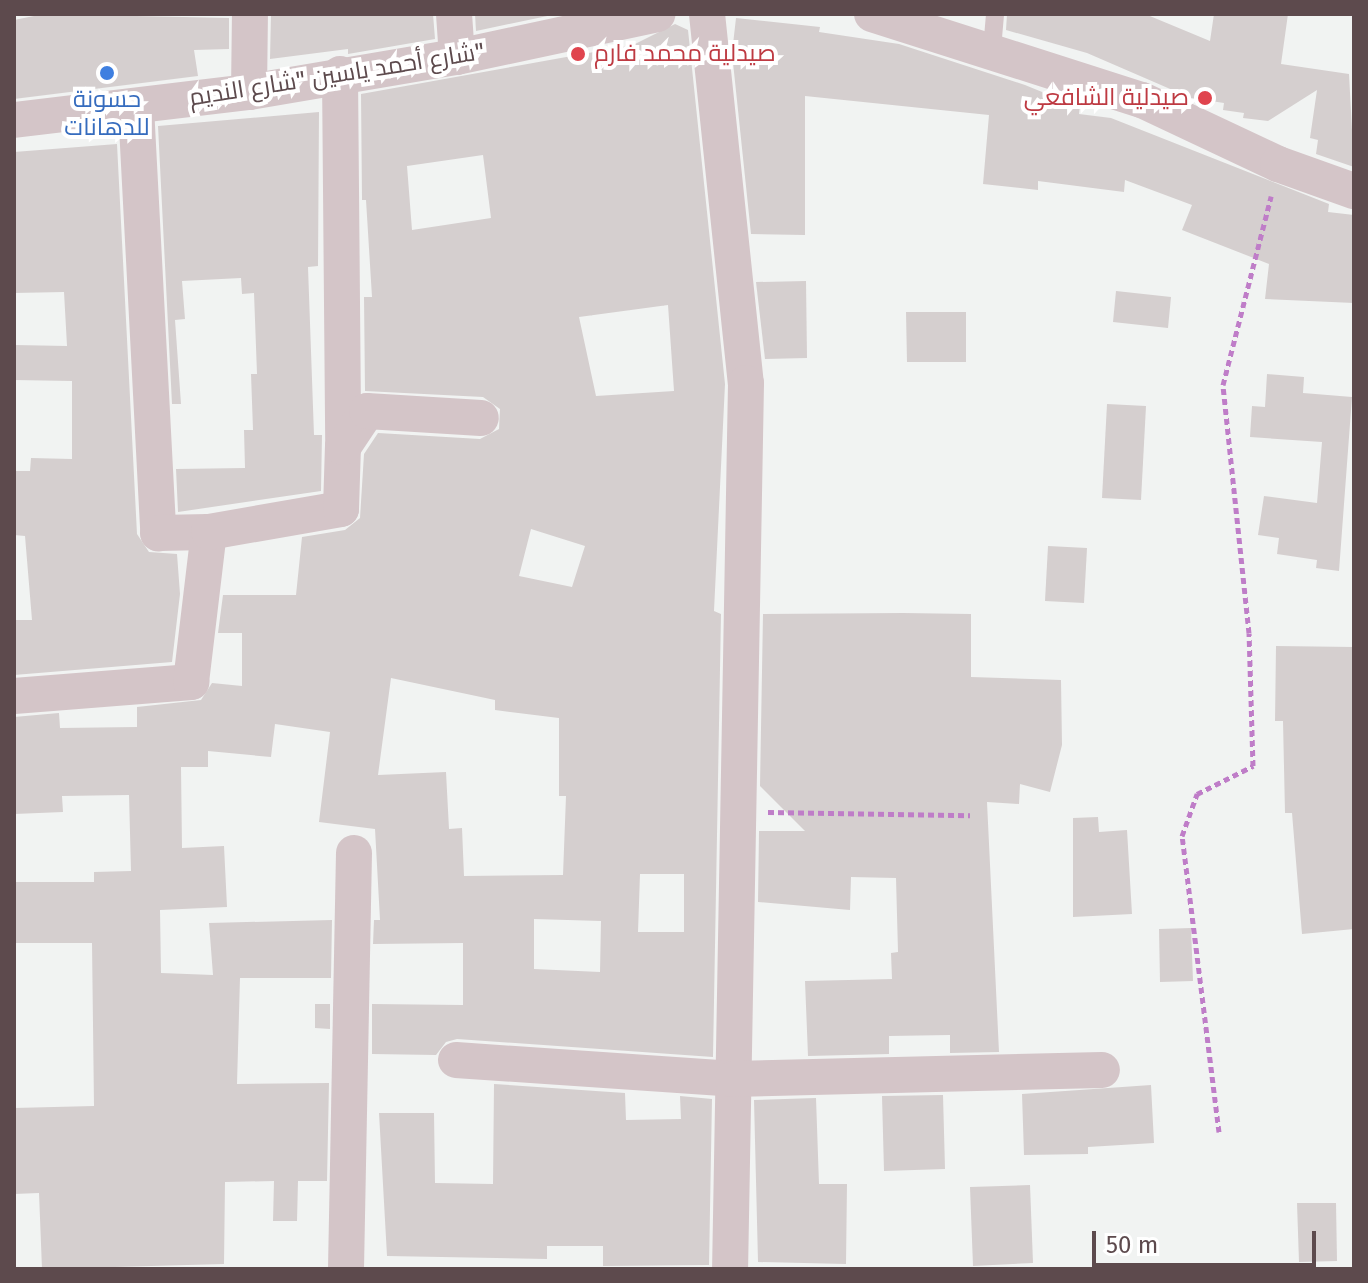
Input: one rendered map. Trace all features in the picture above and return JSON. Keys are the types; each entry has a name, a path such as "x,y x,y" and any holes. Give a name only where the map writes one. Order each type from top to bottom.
{"street":[{"path":"249,92 250,14"},
{"path":"454,14 457,57"},
{"name":"شارع أحمد ياسين \"شارع النديم\"","path":"14,120 249,92 340,74 457,57 657,14"},
{"path":"707,14 746,383 730,1269"},
{"path":"872,14 994,31 1278,164 1354,191"},
{"path":"136,107 158,533 209,532 341,509 347,411 340,74"},
{"path":"343,447 367,411 481,418"},
{"path":"14,696 191,682 209,532"},
{"path":"346,1269 354,853"},
{"path":"456,1060 733,1079 1102,1070"}],"path":[{"path":"1219,1132 1182,836 1197,794 1253,766 1249,633 1223,385 1278,164"},
{"path":"739,811 970,815"}],"building":[{"path":"44,14 229,18 229,49 194,50 198,76 14,99 14,20"},
{"path":"271,14 433,14 435,39 348,54 348,49 270,59"},
{"path":"475,14 557,14 476,31"},
{"path":"1007,14 1145,14 1210,41 1214,14 1288,14 1281,64 1349,74 1354,167 1316,154 1318,140 1310,138 1317,90 1268,121 1243,118 1244,113 1223,110 1224,103 1191,98 1087,53 1006,30"},
{"path":"736,18 820,27 819,32 899,44 1025,85 1047,94 1047,100 1080,105 1079,114 1111,118 1329,204 1328,212 1354,215 1354,303 1265,299 1269,264 1182,230 1192,205 1125,180 1124,192 1038,181 1038,190 983,184 989,115 805,96 805,235 751,234 732,53"},
{"path":"675,24 688,30 725,384 714,611 721,614 713,1057 457,1039 446,1042 436,1055 372,1054 372,1004 463,1005 463,943 373,944 374,920 380,920 375,829 319,822 330,732 275,724 271,757 208,751 208,767 181,767 182,848 224,846 227,907 160,910 161,973 213,975 209,923 332,920 331,978 240,978 237,1084 329,1083 327,1181 298,1181 297,1221 273,1221 274,1181 225,1182 224,1264 42,1269 39,1193 14,1194 14,1108 94,1106 92,943 14,943 14,882 94,882 94,872 131,871 129,795 62,796 63,812 14,814 14,717 59,713 60,728 137,727 137,707 201,700 212,683 242,686 242,633 218,633 223,595 296,595 302,537 345,530 360,518 364,454 378,433 480,439 499,429 500,409 483,397 365,391 364,297 372,297 366,200 362,200 361,94 633,45","holes":["483,155 491,218 412,230 407,166","668,305 674,391 596,396 579,317","531,529 585,546 572,587 519,576","391,678 495,700 495,710 559,718 559,796 566,796 563,875 464,876 462,828 449,829 446,772 378,775","640,874 684,874 684,932 638,932","534,919 601,921 600,972 534,969"]},
{"path":"319,112 318,266 308,267 314,435 322,435 321,491 178,512 176,469 245,468 244,430 253,430 251,374 257,374 254,293 242,294 241,278 182,281 185,319 175,320 181,404 172,404 158,126"},
{"path":"117,144 137,534 149,552 177,554 180,594 172,662 14,675 14,620 32,620 25,536 14,535 14,471 30,471 31,458 72,459 72,381 14,380 14,345 67,346 64,292 14,293 14,152"},
{"path":"806,281 807,358 765,359 756,282"},
{"path":"1116,291 1171,297 1168,328 1113,322"},
{"path":"906,312 966,312 966,362 907,362"},
{"path":"1267,374 1304,377 1303,393 1352,397 1339,571 1316,568 1317,560 1277,554 1279,538 1258,535 1264,496 1317,503 1322,442 1250,437 1252,406 1265,407"},
{"path":"1107,404 1146,406 1141,500 1102,498"},
{"path":"1048,546 1087,548 1084,603 1045,601"},
{"path":"763,614 971,614 971,677 1061,680 1062,745 1050,792 1020,784 1019,804 987,802 999,1052 950,1053 950,1035 889,1036 889,1054 808,1056 805,981 892,979 891,953 898,952 896,878 851,877 850,910 758,902 759,831 805,831 760,786"},
{"path":"1276,646 1354,647 1354,929 1302,934 1292,813 1285,813 1283,721 1275,721"},
{"path":"1098,817 1099,832 1127,830 1132,914 1073,917 1073,818"},
{"path":"1191,928 1193,981 1160,982 1159,929"},
{"path":"315,1004 330,1004 330,1029 315,1028"},
{"path":"494,1084 625,1093 626,1120 681,1119 680,1096 712,1099 709,1265 603,1266 603,1246 547,1246 547,1259 387,1256 379,1113 434,1113 435,1183 493,1184"},
{"path":"1151,1085 1154,1143 1088,1147 1088,1154 1024,1155 1022,1094"},
{"path":"943,1095 945,1169 884,1171 882,1096"},
{"path":"816,1098 819,1184 847,1184 846,1264 758,1262 754,1100"},
{"path":"1030,1185 1033,1263 973,1266 970,1187"},
{"path":"1297,1203 1336,1203 1337,1261 1299,1262"}],"place":[{"name":"صيدلية محمد فارم","path":"578,54"},
{"name":"حسونة للدهانات","path":"107,73"},
{"name":"صيدلية الشافعي","path":"1205,98"}]}
